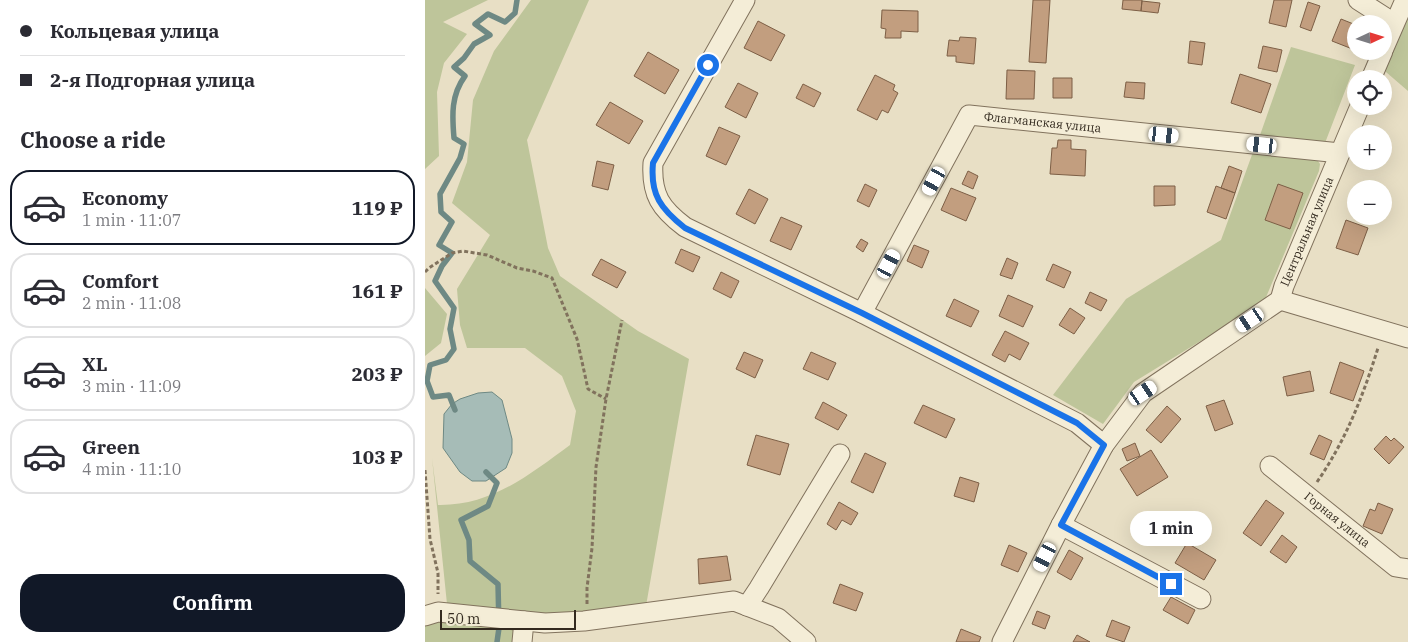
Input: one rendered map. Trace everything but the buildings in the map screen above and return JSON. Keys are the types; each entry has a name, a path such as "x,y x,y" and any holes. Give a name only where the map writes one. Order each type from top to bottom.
{"street":[{"path":"745,0 653,163 652,179 657,196 667,214 685,228 862,313 1077,423 1104,445"},
{"path":"1358,0 1394,23 1405,0"},
{"name":"Флагманская улица","path":"862,313 969,115 1340,153"},
{"name":"Центральная улица","path":"1006,640 1061,525 1104,445 1143,393 1280,300 1284,286 1355,115"},
{"path":"1280,300 1408,338"},
{"path":"747,606 840,454"},
{"name":"Горная улица","path":"1270,466 1396,567 1408,569"},
{"path":"1061,525 1201,600"},
{"path":"431,614 470,614 545,623 584,622 734,600 778,618 806,642"},
{"path":"522,642 524,621"}],"path":[{"path":"425,272 453,252 463,251 487,255 517,268 533,271 552,278 577,339 588,389 605,399"},
{"path":"584,622 587,603 588,571 592,548 596,467 605,399 622,320"},
{"path":"1307,497 1330,464 1351,424 1370,376 1384,330"},
{"path":"425,470 430,539 438,573 431,614"}],"green space":[{"path":"425,0 488,0 443,22 467,34 444,63 437,92 439,156 425,169"},
{"path":"531,0 589,0 527,140 548,248 560,276 638,331 689,359 646,606 574,614 507,612 447,604 432,458 438,505 457,504 475,500 509,487 570,445 576,411 562,376 525,348 467,348 460,325 457,289 490,235 452,203 467,162 473,100 494,51"},
{"path":"1408,3 1408,91 1392,77 1392,70 1384,70 1379,66 1382,60 1393,60 1393,36"},
{"path":"1291,47 1355,65 1353,70 1347,70 1347,86 1325,143 1259,138"},
{"path":"1253,152 1316,158 1320,164 1319,171 1264,302 1134,382 1103,424 1053,395 1126,299 1221,240"},
{"path":"425,288 447,314 441,343 425,356"},
{"path":"441,620 522,627 520,642 425,642 425,624"}],"water":[{"path":"492,392 502,400 512,439 512,453 506,468 486,481 472,481 460,472 443,448 444,414 452,404 460,399 478,393"}],"waterway":[{"path":"455,410 449,395 433,397 427,381 430,365 446,360 454,349 450,329 454,308 435,281 442,266 452,253 439,245 452,222 441,212 440,194 460,158 464,144 454,138 453,113 457,90 465,76 454,67 464,58 474,44 490,35 475,24 488,14 505,22 515,13 517,0"},
{"path":"486,472 497,483 488,506 461,520 469,540 470,561 498,584 499,628 497,642"}],"route":[{"path":"708,65 653,163 652,179 657,196 667,214 685,228 862,313 1077,423 1104,445 1061,525 1171,584"}]}
